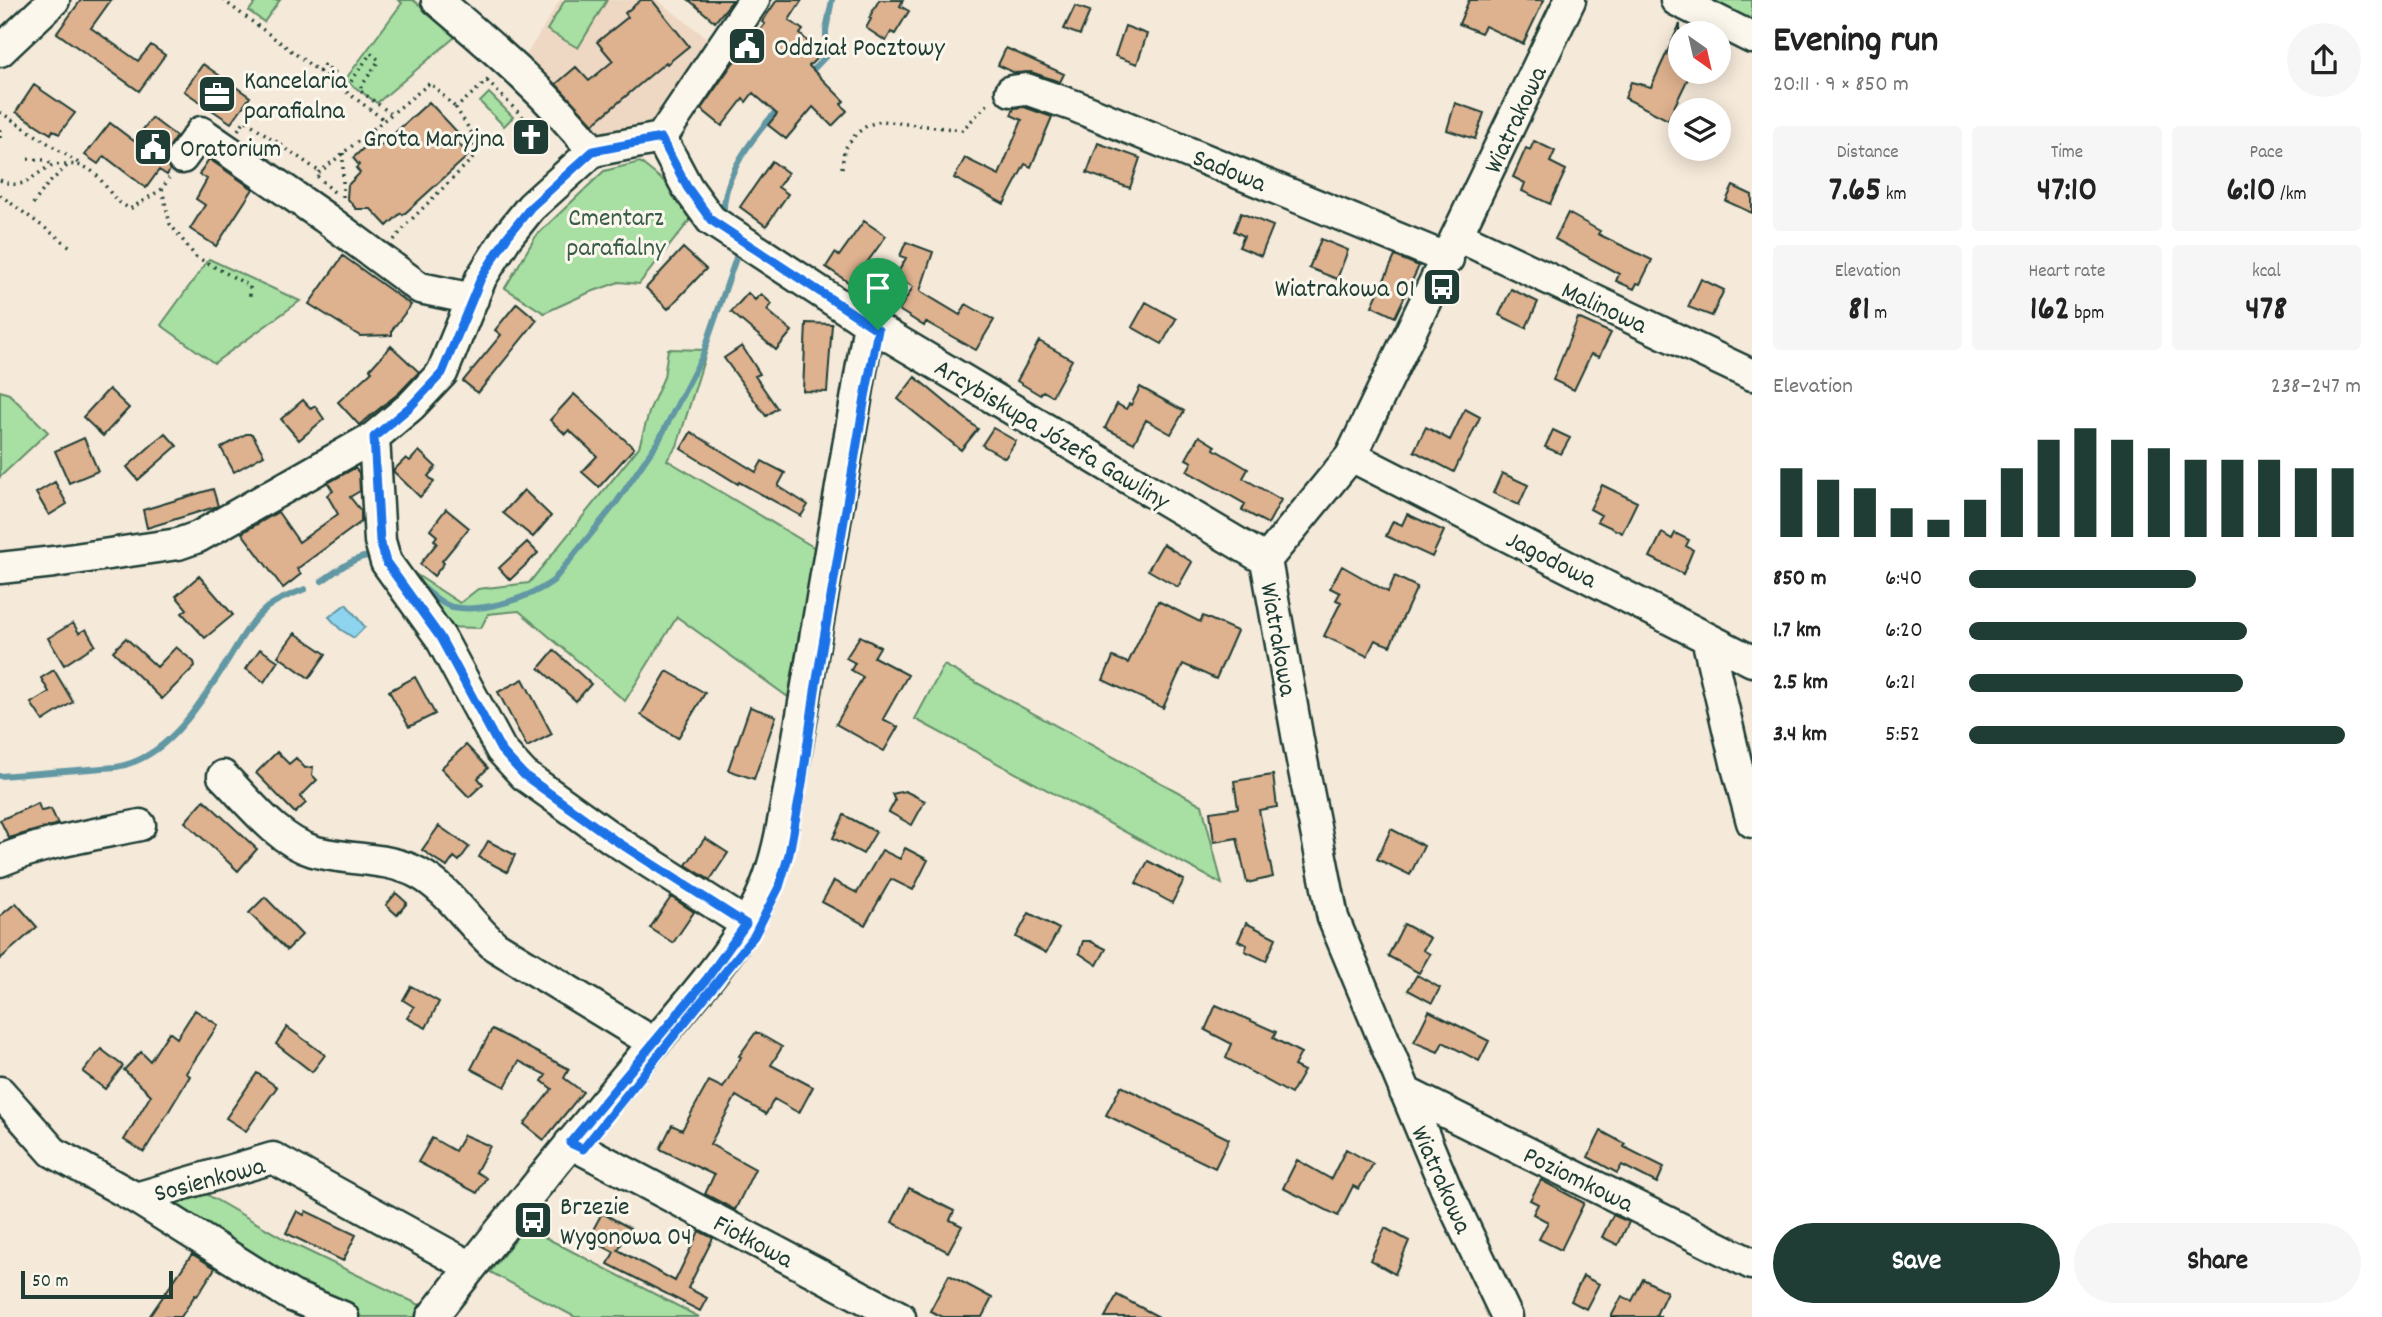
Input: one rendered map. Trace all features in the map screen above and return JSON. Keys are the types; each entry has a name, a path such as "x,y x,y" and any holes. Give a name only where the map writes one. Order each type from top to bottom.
{"street":[{"path":"0,51 54,0"},
{"path":"437,0 509,61 573,125 593,151"},
{"path":"0,568 178,544 198,537 374,437 411,406 442,373 472,299 494,255 523,217 593,151 661,138 754,0"},
{"name":"Wiatrakowa","path":"1507,1317 1447,1191 1333,918 1266,560 1351,456 1570,0"},
{"path":"1676,0 1752,38"},
{"name":"Sadowa","path":"1011,91 1026,89 1075,106 1453,247"},
{"path":"182,158 201,132 324,217 420,288 472,299"},
{"name":"Arcybiskupa Józefa Gawliny","path":"661,138 687,187 711,220 869,324 1266,560"},
{"name":"Malinowa","path":"1453,247 1752,375"},
{"path":"432,1317 570,1143 706,980 746,924 765,888 780,839 869,324"},
{"path":"374,437 387,561 440,637 501,750 524,775 613,839 746,924"},
{"name":"Jagodowa","path":"1351,456 1752,661"},
{"path":"1707,638 1752,822"},
{"path":"223,776 283,835 299,846 321,853 407,868 420,874 448,895 476,930 495,946 654,1043"},
{"path":"0,861 64,842 140,825"},
{"name":"Sosienkowa","path":"0,1092 53,1152 136,1198 273,1158 471,1267"},
{"name":"Poziomkowa","path":"1405,1092 1752,1264"},
{"name":"Fiołkowa","path":"570,1143 900,1317"},
{"path":"136,1198 292,1296 343,1317"}],"path":[{"path":"223,0 383,120"},
{"path":"319,72 324,65 350,83 370,53 379,60 359,90 391,114"},
{"path":"487,81 538,132"},
{"path":"343,153 343,200 316,175 383,120 430,83 456,108 472,135 474,157 408,223 388,248"},
{"path":"842,168 844,150 856,134 868,125 881,121 962,130 992,100 1011,91"},
{"path":"456,108 468,98"},
{"path":"0,112 83,166 104,182 114,198 130,209 162,189 170,224 196,257 250,286 250,296"},
{"path":"244,120 320,172"},
{"path":"0,129 0,139"},
{"path":"27,159 44,160 53,165 83,166"},
{"path":"0,180 8,184 24,182 53,165"},
{"path":"33,204 47,185 69,165"},
{"path":"0,195 72,248"}],"shaded area":[{"path":"560,0 657,0 711,41 648,126 599,143 525,57"}],"green space":[{"path":"257,0 280,0 264,22 249,11"},
{"path":"398,0 413,0 437,19 461,32 377,103 345,80 402,3"},
{"path":"565,0 607,0 578,48 547,30"},
{"path":"1701,0 1752,0 1752,25"},
{"path":"489,93 513,117 504,126 480,102"},
{"name":"Cmentarz parafialny","path":"640,162 666,183 694,215 639,284 619,282 544,313 505,288 536,236 604,171"},
{"path":"209,259 300,301 214,363 161,325"},
{"path":"668,349 707,350 677,446 667,460 815,548 788,697 677,617 625,701 519,611 488,614 481,628 441,627 397,562 460,603 478,589 529,583 639,447 650,409 664,377"},
{"path":"0,391 9,394 48,432 0,477"},
{"path":"944,665 1202,805 1222,884 915,719"},
{"path":"199,1190 293,1244 426,1308 420,1317 362,1317 309,1295 170,1210 165,1197"},
{"path":"525,1227 699,1317 575,1317 490,1272"}],"water":[{"path":"346,604 365,627 354,638 340,629 329,617"}],"building":[{"path":"81,0 111,0 91,28 138,61 151,45 165,55 139,91 57,33"},
{"path":"641,0 652,0 689,46 593,124 556,84 576,67 589,81 613,61 597,42 628,17 625,13"},
{"path":"689,0 733,0 715,22"},
{"path":"777,0 802,0 789,20 803,30 800,34 821,54 809,66 844,101 841,104 847,111 832,126 813,107 786,139 768,125 777,114 753,93 746,102 743,99 722,126 701,109 733,63 765,24 762,22"},
{"path":"879,0 903,0 900,6 909,11 895,34 891,32 886,41 866,28"},
{"path":"1469,0 1544,0 1523,44 1485,26 1481,33 1459,24"},
{"path":"1075,6 1090,11 1080,35 1064,29"},
{"path":"1125,26 1147,34 1137,64 1115,56"},
{"path":"1006,48 1064,74 1060,82 1031,72 1015,73 998,65"},
{"path":"1668,50 1668,84 1685,84 1679,98 1668,98 1668,120 1625,98 1631,82 1651,87"},
{"name":"Kancelaria parafialna","path":"203,64 250,97 231,123 184,91"},
{"path":"34,85 75,113 59,134 53,130 51,134 16,112"},
{"path":"429,102 461,136 456,141 469,155 403,215 401,213 387,226 371,209 356,209 347,198 348,185 360,173 356,168 359,165 353,158 370,142 377,149"},
{"path":"1455,103 1484,113 1475,139 1447,130"},
{"path":"1024,107 1052,117 1031,167 1025,164 1004,204 954,178 965,158 999,175 1022,120 1011,115 1014,108"},
{"name":"Oratorium","path":"152,118 176,136 165,155 170,170 167,175 159,170 146,188 104,156 98,164 85,155 110,123 134,141"},
{"path":"1534,141 1555,151 1550,162 1566,170 1550,204 1522,191 1525,183 1513,177 1526,148 1530,150"},
{"path":"1098,143 1140,158 1130,188 1087,173"},
{"path":"209,159 253,189 216,246 190,229 205,205 196,199 207,179 199,174"},
{"path":"772,161 788,173 778,187 788,194 766,226 740,207"},
{"path":"1733,186 1752,195 1752,213 1726,201"},
{"path":"1241,213 1273,226 1261,256 1239,247 1244,236 1234,231"},
{"path":"1568,213 1600,231 1598,234 1652,260 1640,284 1637,283 1634,289 1616,281 1619,274 1555,239"},
{"path":"864,221 886,236 861,271 863,273 854,286 826,267 835,253 839,256"},
{"path":"1321,239 1348,250 1337,279 1309,268"},
{"path":"906,242 933,252 920,291 960,315 966,304 994,320 976,350 926,322 924,326 899,310 913,287 896,276 906,258 900,256"},
{"path":"683,248 706,269 668,309 646,288"},
{"path":"343,256 411,305 392,330 392,335 360,336 309,304"},
{"path":"1395,256 1419,266 1395,317 1372,306"},
{"path":"1701,279 1724,290 1712,316 1688,307"},
{"path":"1511,289 1538,302 1526,328 1499,315"},
{"path":"748,293 755,300 761,294 772,304 767,310 792,331 776,350 731,312"},
{"path":"1146,302 1176,319 1162,344 1132,327"},
{"path":"517,303 537,320 478,393 463,381 501,335 495,330"},
{"path":"1578,318 1611,333 1599,357 1591,354 1574,390 1553,380"},
{"path":"806,323 832,324 827,392 803,391"},
{"path":"1039,341 1072,360 1052,396 1043,391 1040,395 1017,381"},
{"path":"391,346 419,372 399,393 359,425 338,402 372,371 370,369"},
{"path":"742,346 760,374 755,376 777,408 766,416 724,358"},
{"path":"915,377 978,429 961,450 898,399"},
{"path":"1140,387 1184,411 1171,434 1146,420 1134,443 1105,428 1117,404 1126,409"},
{"path":"109,389 129,408 103,436 83,417"},
{"path":"574,394 634,448 599,487 582,472 597,456 569,430 565,434 550,420"},
{"path":"303,400 311,409 315,406 324,419 299,440 281,419"},
{"path":"1465,409 1480,417 1454,472 1414,451 1426,427 1450,440"},
{"path":"993,428 1016,441 1005,458 982,445"},
{"path":"1553,430 1570,438 1561,454 1545,447"},
{"path":"691,432 756,472 762,461 785,473 778,486 808,505 801,516 739,482 738,484 681,449"},
{"path":"165,433 177,446 138,480 127,467"},
{"path":"246,434 252,434 264,455 234,472 221,448"},
{"path":"1199,436 1215,446 1214,449 1248,469 1243,478 1281,500 1268,524 1242,510 1245,504 1187,471 1192,462 1186,459"},
{"path":"84,438 98,471 69,483 55,451"},
{"path":"419,451 436,467 428,476 434,482 420,497 393,471 406,458 410,461"},
{"path":"355,468 359,473 360,491 350,497 361,511 361,522 297,569 301,574 283,588 242,533 278,512 299,542 338,514 327,495 333,491 328,483"},
{"path":"1502,473 1528,485 1519,505 1493,493"},
{"path":"55,482 67,504 49,515 36,493"},
{"path":"1602,485 1637,502 1622,533 1597,521 1601,515 1590,509"},
{"path":"213,489 218,506 147,528 143,510"},
{"path":"524,490 551,516 533,537 503,513"},
{"path":"446,509 469,528 442,561 444,563 434,576 420,564 437,543 434,540 437,536 430,530"},
{"path":"1407,514 1444,531 1432,557 1386,536 1393,521 1402,525"},
{"path":"1662,533 1672,539 1675,533 1689,540 1686,546 1693,550 1683,574 1650,557"},
{"path":"527,542 538,553 510,580 499,568"},
{"path":"1163,544 1192,562 1178,587 1148,570"},
{"path":"1342,566 1388,592 1395,576 1417,587 1390,646 1375,640 1367,656 1324,636 1341,602 1336,600 1340,593 1330,588"},
{"path":"199,576 233,615 205,638 182,613 187,609 176,596"},
{"path":"1158,601 1200,622 1203,616 1237,631 1216,679 1183,664 1163,708 1103,680 1113,657 1128,663"},
{"path":"73,623 79,633 86,629 95,645 64,665 48,638"},
{"path":"295,633 326,654 309,678 278,656"},
{"path":"860,636 880,647 874,657 908,675 883,719 898,727 884,751 836,724 863,677 851,670 855,663 846,658"},
{"path":"126,638 157,667 176,647 194,662 195,666 162,699 113,651"},
{"path":"260,649 278,661 264,682 246,669"},
{"path":"554,650 591,684 576,701 539,668"},
{"path":"54,670 73,702 43,721 31,703 49,692 41,678"},
{"path":"667,671 705,693 678,738 641,715"},
{"path":"415,677 435,714 409,727 389,691"},
{"path":"523,679 552,734 527,747 498,692"},
{"path":"750,707 776,716 754,779 728,770"},
{"path":"466,745 488,768 478,778 483,784 469,797 441,768"},
{"path":"277,752 289,764 296,758 305,768 313,767 312,775 317,780 300,797 306,803 295,813 256,773"},
{"path":"1273,775 1277,807 1259,810 1273,877 1247,883 1237,838 1214,842 1210,812 1238,808 1234,781"},
{"path":"905,791 925,801 912,825 889,812 895,801 892,794"},
{"path":"204,800 257,849 238,871 185,822"},
{"path":"38,803 41,811 51,809 58,824 9,838 0,820"},
{"path":"844,815 876,832 863,854 833,838"},
{"path":"439,826 469,847 459,861 454,857 447,867 422,850"},
{"path":"1391,829 1424,846 1410,875 1377,859"},
{"path":"705,838 728,853 710,880 686,865"},
{"path":"488,841 515,855 507,872 479,857"},
{"path":"905,848 928,860 913,890 891,879 865,925 822,902 834,881 857,893 882,850 900,859"},
{"path":"1148,861 1184,880 1172,903 1136,883"},
{"path":"396,893 407,903 397,915 386,905"},
{"path":"265,897 302,935 287,950 249,913"},
{"path":"671,897 694,912 673,943 650,928"},
{"path":"16,903 37,927 0,959 0,916"},
{"path":"1029,913 1059,929 1046,953 1016,937"},
{"path":"1246,923 1276,938 1266,961 1245,951 1247,945 1238,941"},
{"path":"1404,924 1430,938 1423,950 1430,954 1419,973 1388,956"},
{"path":"1083,941 1090,941 1106,949 1097,965 1079,953"},
{"path":"1417,975 1440,988 1432,1003 1408,990"},
{"path":"411,986 439,1002 426,1028 407,1018 414,1007 403,1000"},
{"path":"1216,1005 1276,1032 1273,1038 1301,1053 1294,1066 1304,1071 1291,1094 1226,1058 1232,1044 1205,1030"},
{"path":"195,1010 218,1025 186,1073 190,1076 144,1152 124,1140 151,1095 124,1070 141,1052 150,1061 169,1032 177,1038"},
{"path":"1429,1011 1489,1041 1479,1061 1443,1042 1438,1052 1414,1042"},
{"path":"287,1027 325,1055 312,1072 276,1044"},
{"path":"492,1029 569,1069 564,1078 583,1092 544,1140 524,1124 552,1089 542,1081 546,1075 519,1061 505,1087 471,1069"},
{"path":"756,1032 782,1047 771,1065 813,1087 799,1113 774,1099 766,1114 736,1096 710,1144 755,1169 735,1210 705,1194 714,1175 660,1149 672,1125 682,1130 709,1081 723,1088 741,1057 739,1056"},
{"path":"101,1049 123,1066 105,1089 83,1072"},
{"path":"257,1073 277,1087 246,1131 226,1118"},
{"path":"1121,1086 1229,1139 1215,1168 1106,1115"},
{"path":"1601,1131 1625,1144 1624,1147 1664,1167 1657,1183 1622,1165 1617,1173 1588,1157"},
{"path":"464,1135 490,1146 476,1172 486,1178 477,1193 418,1162 432,1138 455,1151"},
{"path":"1346,1149 1373,1164 1359,1189 1353,1186 1338,1216 1283,1188 1297,1160 1331,1179"},
{"path":"1541,1180 1584,1203 1561,1250 1539,1239 1548,1222 1533,1214 1538,1204 1530,1200"},
{"path":"909,1188 954,1211 950,1220 962,1226 948,1252 892,1222"},
{"path":"297,1211 304,1215 306,1211 356,1235 343,1261 286,1233"},
{"path":"602,1213 630,1228 618,1250 675,1281 699,1231 713,1238 688,1288 707,1298 700,1311 608,1264 614,1252 588,1239"},
{"path":"1613,1215 1629,1222 1618,1245 1602,1237"},
{"path":"1385,1228 1409,1241 1395,1274 1370,1260"},
{"path":"192,1254 215,1268 197,1296 195,1295 181,1317 149,1317"},
{"path":"949,1275 992,1298 982,1317 943,1317 930,1311"},
{"path":"1583,1276 1599,1284 1586,1309 1571,1301"},
{"path":"1643,1279 1667,1292 1656,1315 1661,1317 1611,1317 1622,1296 1632,1301"},
{"path":"1117,1295 1159,1317 1105,1317"}],"waterway":[{"path":"809,74 826,56 826,30 832,0"},
{"path":"724,217 724,202 733,172 749,144 779,108"},
{"path":"417,583 434,597 453,607 478,608 519,598 553,581 616,503 659,440 702,357 736,258 735,247"},
{"path":"322,581 355,560 376,556"},
{"path":"0,776 116,767 150,754 165,743 191,715 246,631 263,611 283,598 305,589"}],"place":[{"name":"Oddział Pocztowy","path":"747,46"},
{"name":"Kancelaria parafialna","path":"217,94"},
{"name":"Grota Maryjna","path":"531,137"},
{"name":"Oratorium","path":"153,147"},
{"name":"Wiatrakowa 01","path":"1442,287"},
{"name":"Brzezie Wygonowa 04","path":"533,1220"}],"route":[{"path":"661,138 687,187 711,220 878,330 815,691 802,784 789,854 779,887 754,936 583,1149 570,1143 706,980 746,924 613,839 524,775 501,750 440,637 386,562 380,541 374,437 411,406 442,373 481,278 507,237 531,207 593,151 661,138"}]}
